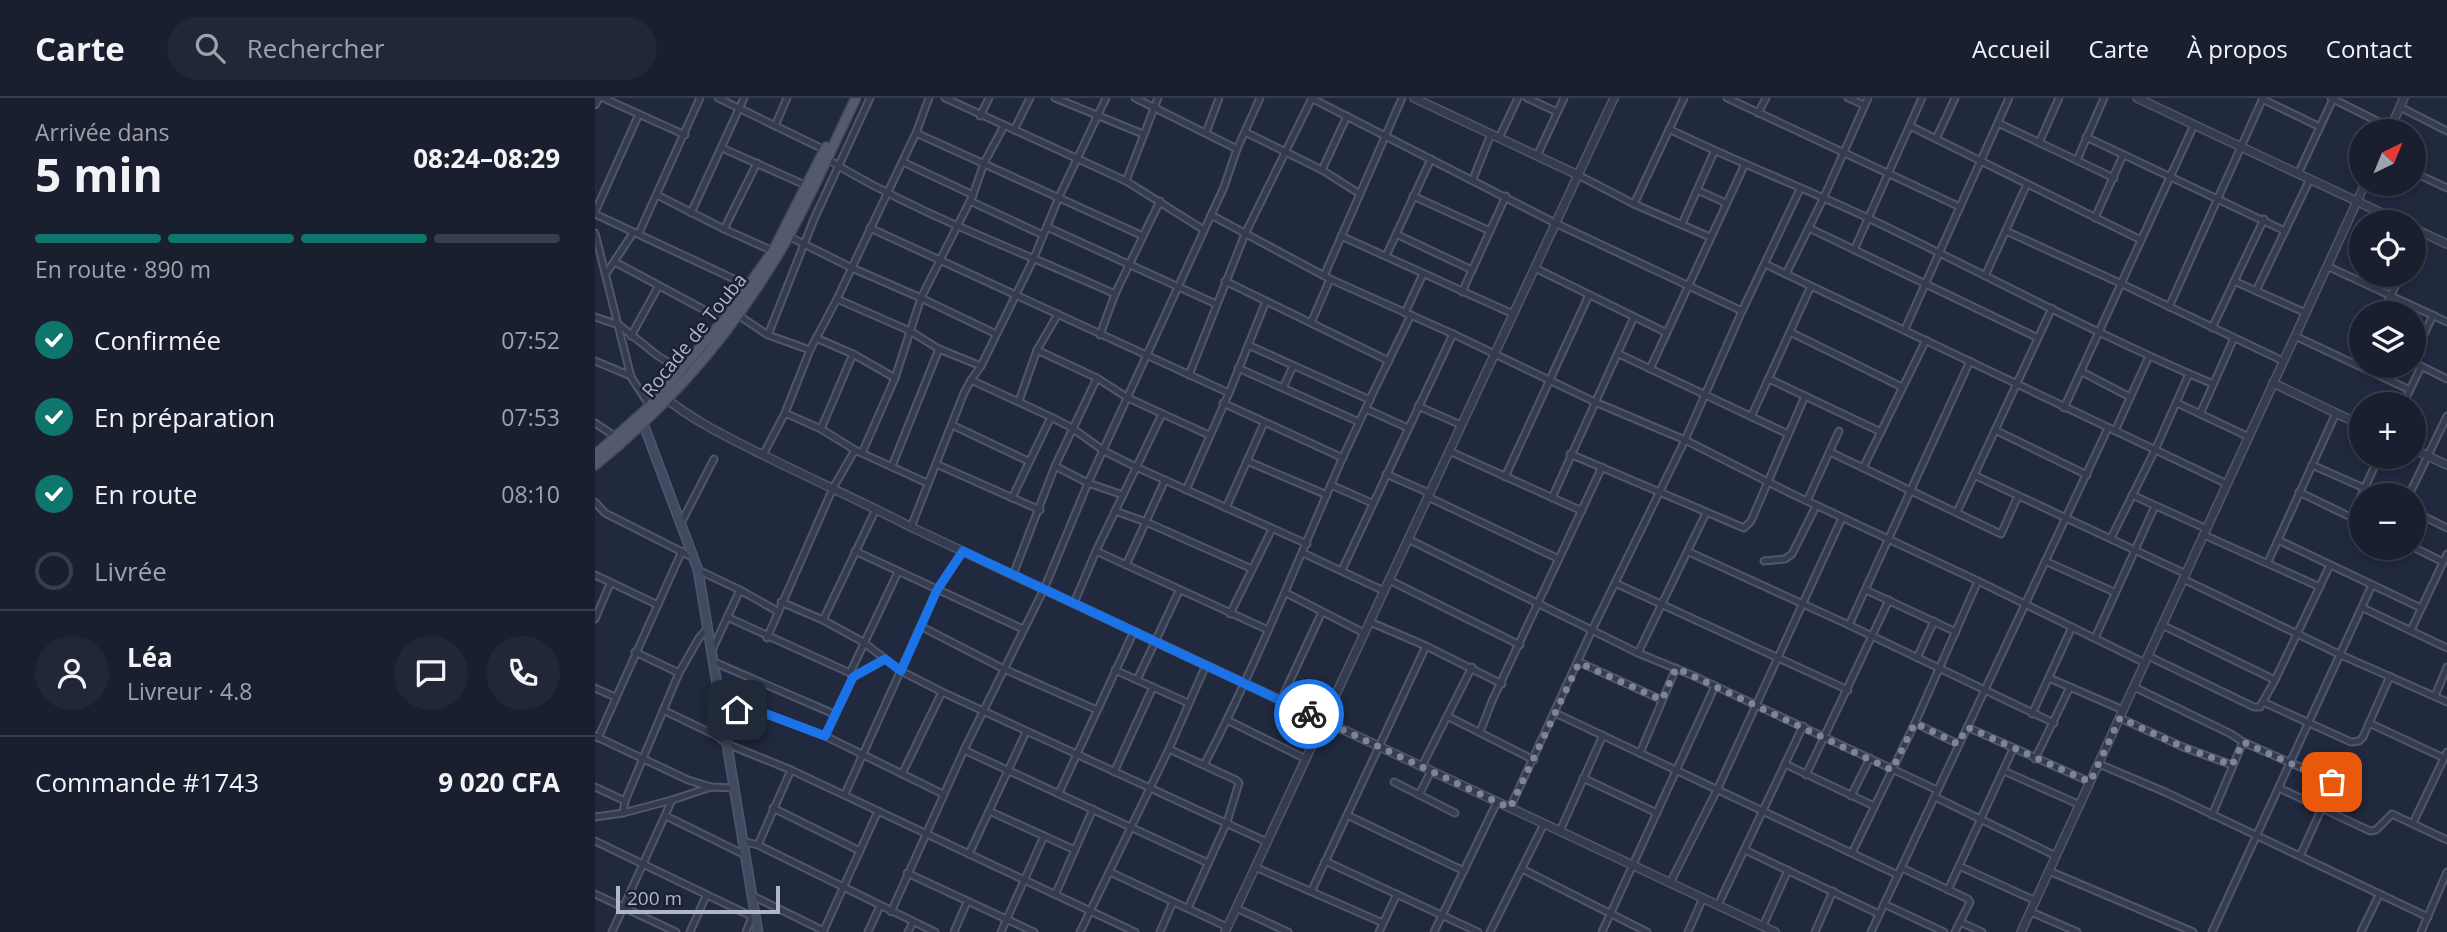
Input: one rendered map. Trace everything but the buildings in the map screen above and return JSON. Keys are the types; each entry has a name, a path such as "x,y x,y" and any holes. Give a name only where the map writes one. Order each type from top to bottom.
{"main road":[{"name":"Rocade de Touba","path":"595,465 663,397 738,315 754,293 788,236 849,98"},
{"name":"Rocade de Touba","path":"595,455 641,419 650,406 663,397 749,286 773,251 806,185 856,98"},
{"path":"641,419 698,570 758,932"}],"street":[{"path":"595,105 601,98 685,135"},
{"path":"606,274 636,233 657,195 700,98"},
{"path":"718,98 775,125 826,154 840,167 886,192 1033,260 1115,294"},
{"path":"691,213 744,98"},
{"path":"775,125 787,98"},
{"path":"768,335 814,219 870,98"},
{"path":"763,455 785,412 810,350 903,162 929,98"},
{"path":"945,98 1126,181 1204,230"},
{"path":"980,116 989,98"},
{"path":"1014,130 1030,98"},
{"path":"1055,98 1143,134"},
{"path":"911,527 971,380 981,366 1033,260 1059,197 1106,98"},
{"path":"1135,98 1237,149"},
{"path":"1126,181 1153,105 1158,98"},
{"path":"891,912 943,794 1044,589 1088,483 1224,187 1237,149 1260,98"},
{"path":"1189,375 1245,233 1312,98 1555,223 1742,312"},
{"path":"1324,276 1402,98"},
{"path":"1414,98 1710,237"},
{"path":"1499,138 1518,98"},
{"path":"1527,98 1557,112"},
{"path":"1537,156 1564,98"},
{"path":"1110,872 1188,908 1226,930 1614,98"},
{"path":"1635,204 1683,98"},
{"path":"1727,98 1960,207"},
{"path":"1758,113 1766,98"},
{"path":"1848,98 1864,105"},
{"path":"1786,274 1868,98"},
{"path":"1854,250 1922,98"},
{"path":"1936,139 1955,98"},
{"path":"1905,330 2009,98"},
{"path":"2039,143 2059,98"},
{"path":"2077,160 2104,98"},
{"path":"2137,98 2148,100 2194,125 2375,210"},
{"path":"2169,307 2262,98 2320,127"},
{"path":"2298,174 2332,98 2370,119"},
{"path":"2395,119 2404,98"},
{"path":"1206,133 1217,99"},
{"path":"2400,107 2447,131"},
{"path":"639,114 595,213 749,286"},
{"path":"1322,170 1347,116"},
{"path":"1998,122 2114,178"},
{"path":"2064,408 2194,125"},
{"path":"767,638 833,488 858,452 895,378 921,298 1004,126"},
{"path":"1910,126 2141,240"},
{"path":"1669,130 1744,166 1868,218 2149,356 2213,384"},
{"path":"1245,132 1322,170 1360,194"},
{"path":"916,133 1143,236"},
{"path":"1473,179 1491,134"},
{"path":"2086,137 2285,231"},
{"path":"722,148 806,185"},
{"path":"1682,224 1714,152"},
{"path":"2095,218 2123,155"},
{"path":"1386,256 1431,159"},
{"path":"903,162 1043,235"},
{"path":"724,229 757,163"},
{"path":"1650,369 1744,166"},
{"path":"2426,178 2447,188"},
{"path":"2256,291 2310,179"},
{"path":"1985,276 2027,184"},
{"path":"1510,808 1685,440 1800,189"},
{"path":"1697,190 1725,203"},
{"path":"657,195 773,251"},
{"path":"1462,292 1506,196"},
{"path":"2021,932 2360,196"},
{"path":"1413,197 1490,231"},
{"path":"1100,335 1115,294 1160,201"},
{"path":"1211,215 1324,276 1595,402 1685,440 1766,482 2072,628 2255,707 2260,707 2275,680 2330,565"},
{"path":"2212,328 2264,219"},
{"path":"1047,227 1216,304"},
{"path":"870,228 1229,393"},
{"path":"1809,228 2038,338"},
{"path":"2006,231 2283,361"},
{"path":"595,233 599,262 606,274 631,377 650,406"},
{"path":"1396,234 1472,270"},
{"path":"2426,234 2447,244"},
{"path":"788,236 996,334"},
{"path":"1341,236 1513,314"},
{"path":"615,262 724,320"},
{"path":"1765,264 2227,484"},
{"path":"2327,266 2447,322"},
{"path":"1535,268 1665,332"},
{"path":"1204,765 1286,593 1331,485 1389,360 1423,274"},
{"path":"1311,323 1331,279"},
{"path":"1226,281 1389,360"},
{"path":"2234,281 2305,313"},
{"path":"631,336 658,286"},
{"path":"1751,416 1811,286"},
{"path":"2388,301 2395,287"},
{"path":"1505,477 1589,295"},
{"path":"837,299 910,331 939,349 981,366"},
{"path":"1186,489 1266,302"},
{"path":"1957,512 2052,309"},
{"path":"1019,401 1037,350 1058,314"},
{"path":"738,315 768,335 810,350"},
{"path":"2426,331 2433,315"},
{"path":"595,317 619,325 683,370"},
{"path":"1552,498 1634,317"},
{"path":"1790,332 1902,387"},
{"path":"1342,570 1453,334"},
{"path":"2295,336 2349,358"},
{"path":"816,338 853,354 895,378"},
{"path":"2200,414 2234,338"},
{"path":"1863,468 1926,340"},
{"path":"1248,345 1370,400"},
{"path":"892,466 939,349"},
{"path":"1037,350 1097,378 1128,398 1209,435"},
{"path":"821,429 853,354"},
{"path":"1619,354 1788,434"},
{"path":"2115,431 2149,356"},
{"path":"595,361 631,377"},
{"path":"1849,625 1970,361"},
{"path":"1283,388 1293,366"},
{"path":"1238,368 1360,422"},
{"path":"2426,369 2447,379"},
{"path":"2082,372 2130,397"},
{"path":"2111,538 2189,374"},
{"path":"1013,575 1055,466 1097,378"},
{"path":"2388,378 2410,390 2416,378"},
{"path":"1769,379 1881,432"},
{"path":"971,380 1072,428 1104,451 1136,467 1307,544"},
{"path":"2273,383 2349,419"},
{"path":"1570,454 1744,528 1751,521 1805,396"},
{"path":"663,397 703,425 803,476 1775,932"},
{"path":"1223,403 1343,458"},
{"path":"2177,403 2249,437"},
{"path":"1418,405 1461,425"},
{"path":"1366,409 1408,428"},
{"path":"785,412 821,429 858,452 927,483"},
{"path":"2268,562 2336,413"},
{"path":"1074,603 1096,551 1163,414"},
{"path":"2415,483 2447,416"},
{"path":"1012,498 1051,417"},
{"path":"595,423 617,437"},
{"path":"1226,508 1263,423"},
{"path":"952,425 1028,461"},
{"path":"1871,932 2108,428"},
{"path":"1995,430 2087,475"},
{"path":"1807,501 1839,432"},
{"path":"1449,451 1582,511"},
{"path":"1830,452 2001,534 2018,496"},
{"path":"2428,456 2447,465"},
{"path":"681,523 714,459"},
{"path":"1247,461 1327,495"},
{"path":"936,464 1040,510"},
{"path":"2312,465 2353,483"},
{"path":"1055,466 1088,483 1123,495"},
{"path":"1480,732 1602,467"},
{"path":"1386,474 1559,559"},
{"path":"1974,475 2111,538 2341,655 2447,702"},
{"path":"1126,565 1165,480"},
{"path":"1331,485 1372,503"},
{"path":"2299,492 2349,516"},
{"path":"2132,495 2320,587"},
{"path":"595,502 605,513 695,559"},
{"path":"1764,561 1785,559 1792,554 1816,506"},
{"path":"2095,638 2155,506"},
{"path":"823,620 876,509"},
{"path":"1115,511 1252,569"},
{"path":"1638,653 1706,513"},
{"path":"1670,883 1717,790 1842,518"},
{"path":"2426,518 2447,528"},
{"path":"1230,614 1272,528"},
{"path":"1408,539 1638,653 1870,758 2056,856"},
{"path":"2278,540 2421,608"},
{"path":"682,551 596,737 688,780 711,787 734,788"},
{"path":"855,551 1023,629"},
{"path":"845,794 937,590 963,551"},
{"path":"1096,551 1268,631"},
{"path":"1689,552 2054,723"},
{"path":"1303,553 1384,591"},
{"path":"2426,554 2443,562"},
{"path":"2411,630 2447,554"},
{"path":"2045,561 2114,592"},
{"path":"698,570 777,611"},
{"path":"825,736 863,642 898,572"},
{"path":"595,575 657,605"},
{"path":"1389,580 1520,645"},
{"path":"1852,853 1915,723 1978,581"},
{"path":"1615,583 1848,690"},
{"path":"595,619 610,584"},
{"path":"2212,932 2372,585"},
{"path":"711,652 740,590"},
{"path":"1866,590 1956,632"},
{"path":"1137,680 1179,591"},
{"path":"1286,593 1364,633"},
{"path":"1807,775 1889,600"},
{"path":"781,602 823,620 863,642 901,671 942,692 1267,842"},
{"path":"2363,608 2447,648"},
{"path":"1281,700 1322,612"},
{"path":"727,617 851,675 885,659"},
{"path":"1917,658 1934,621"},
{"path":"1370,622 1472,667 1502,684"},
{"path":"2162,625 2275,680"},
{"path":"922,627 1004,669 1097,710"},
{"path":"623,813 642,758 679,673 699,638 708,628"},
{"path":"2032,714 2072,628"},
{"path":"1059,793 1133,631"},
{"path":"1312,890 1426,646"},
{"path":"635,652 679,673"},
{"path":"714,662 834,714"},
{"path":"1579,663 1662,700"},
{"path":"1080,932 1169,749 1206,665"},
{"path":"1422,766 1472,667"},
{"path":"2435,696 2447,667"},
{"path":"1640,753 1676,668"},
{"path":"1115,670 1188,703"},
{"path":"2263,702 2351,743 2359,741 2390,676"},
{"path":"2049,677 2183,747 2232,765"},
{"path":"1602,932 1715,686"},
{"path":"1114,772 1153,687"},
{"path":"2035,759 2070,687"},
{"path":"2134,687 2243,742 2332,782 2300,856"},
{"path":"595,688 615,697"},
{"path":"902,774 942,692"},
{"path":"721,707 745,714 764,713 825,736 943,794"},
{"path":"663,710 717,736 727,744 792,769 1133,932"},
{"path":"1555,713 1898,875"},
{"path":"726,733 745,714"},
{"path":"1447,716 1534,760"},
{"path":"1227,720 1306,759"},
{"path":"1915,723 1958,744"},
{"path":"2369,723 2446,755 2413,822"},
{"path":"1718,905 1803,726"},
{"path":"1967,727 2090,782"},
{"path":"969,854 1027,732"},
{"path":"1560,831 1603,735"},
{"path":"2212,815 2243,742"},
{"path":"1169,749 1240,783 1227,822 1188,908"},
{"path":"1948,890 2013,749"},
{"path":"964,750 1208,863"},
{"path":"1851,796 1870,758"},
{"path":"2099,764 2428,917"},
{"path":"1785,765 1874,806"},
{"path":"758,845 792,769"},
{"path":"1419,795 1431,771"},
{"path":"2004,771 2080,805"},
{"path":"1583,778 1657,813"},
{"path":"1394,782 1455,813"},
{"path":"595,787 625,801"},
{"path":"595,817 623,813 711,787"},
{"path":"2279,788 2371,831 2376,830 2390,814 2413,822 2447,841"},
{"path":"612,932 672,800"},
{"path":"1434,932 1497,802"},
{"path":"773,808 860,851"},
{"path":"1056,893 1093,810"},
{"path":"750,895 824,931 879,811"},
{"path":"989,811 1075,850"},
{"path":"1347,815 1464,870"},
{"path":"666,816 745,855"},
{"path":"1490,932 1544,824"},
{"path":"1001,932 1044,836"},
{"path":"595,841 754,918 745,932"},
{"path":"742,841 758,845 935,932"},
{"path":"1745,850 1879,914"},
{"path":"1325,861 1478,932"},
{"path":"1959,866 2036,901"},
{"path":"1255,867 1383,923"},
{"path":"1902,868 1969,900 1955,932"},
{"path":"1522,869 1647,932"},
{"path":"1763,926 1788,870"},
{"path":"2049,871 2193,932"},
{"path":"2421,932 2447,872"},
{"path":"907,873 1034,932"},
{"path":"1815,932 1833,891"},
{"path":"595,894 676,932"},
{"path":"1379,932 1397,894"},
{"path":"2361,932 2379,895"},
{"path":"690,932 706,896"},
{"path":"1688,932 1703,898"},
{"path":"954,932 967,902"},
{"path":"1160,932 1173,902"},
{"path":"1884,904 1929,929 1944,932"},
{"path":"868,932 880,906"},
{"path":"1236,908 1288,932"},
{"path":"2031,912 2077,932"},
{"path":"908,932 913,922"},
{"path":"1960,922 1982,932"}],"way so far":[{"path":"1309,714 1510,808 1579,663 1662,700 1676,668 1892,770 1915,723 1958,744 1967,727 2090,782 2120,718 2183,747 2232,765 2243,742 2332,782"}],"route":[{"path":"737,710 745,714 764,713 825,736 853,677 885,659 901,671 937,590 963,551 1309,714"}]}
